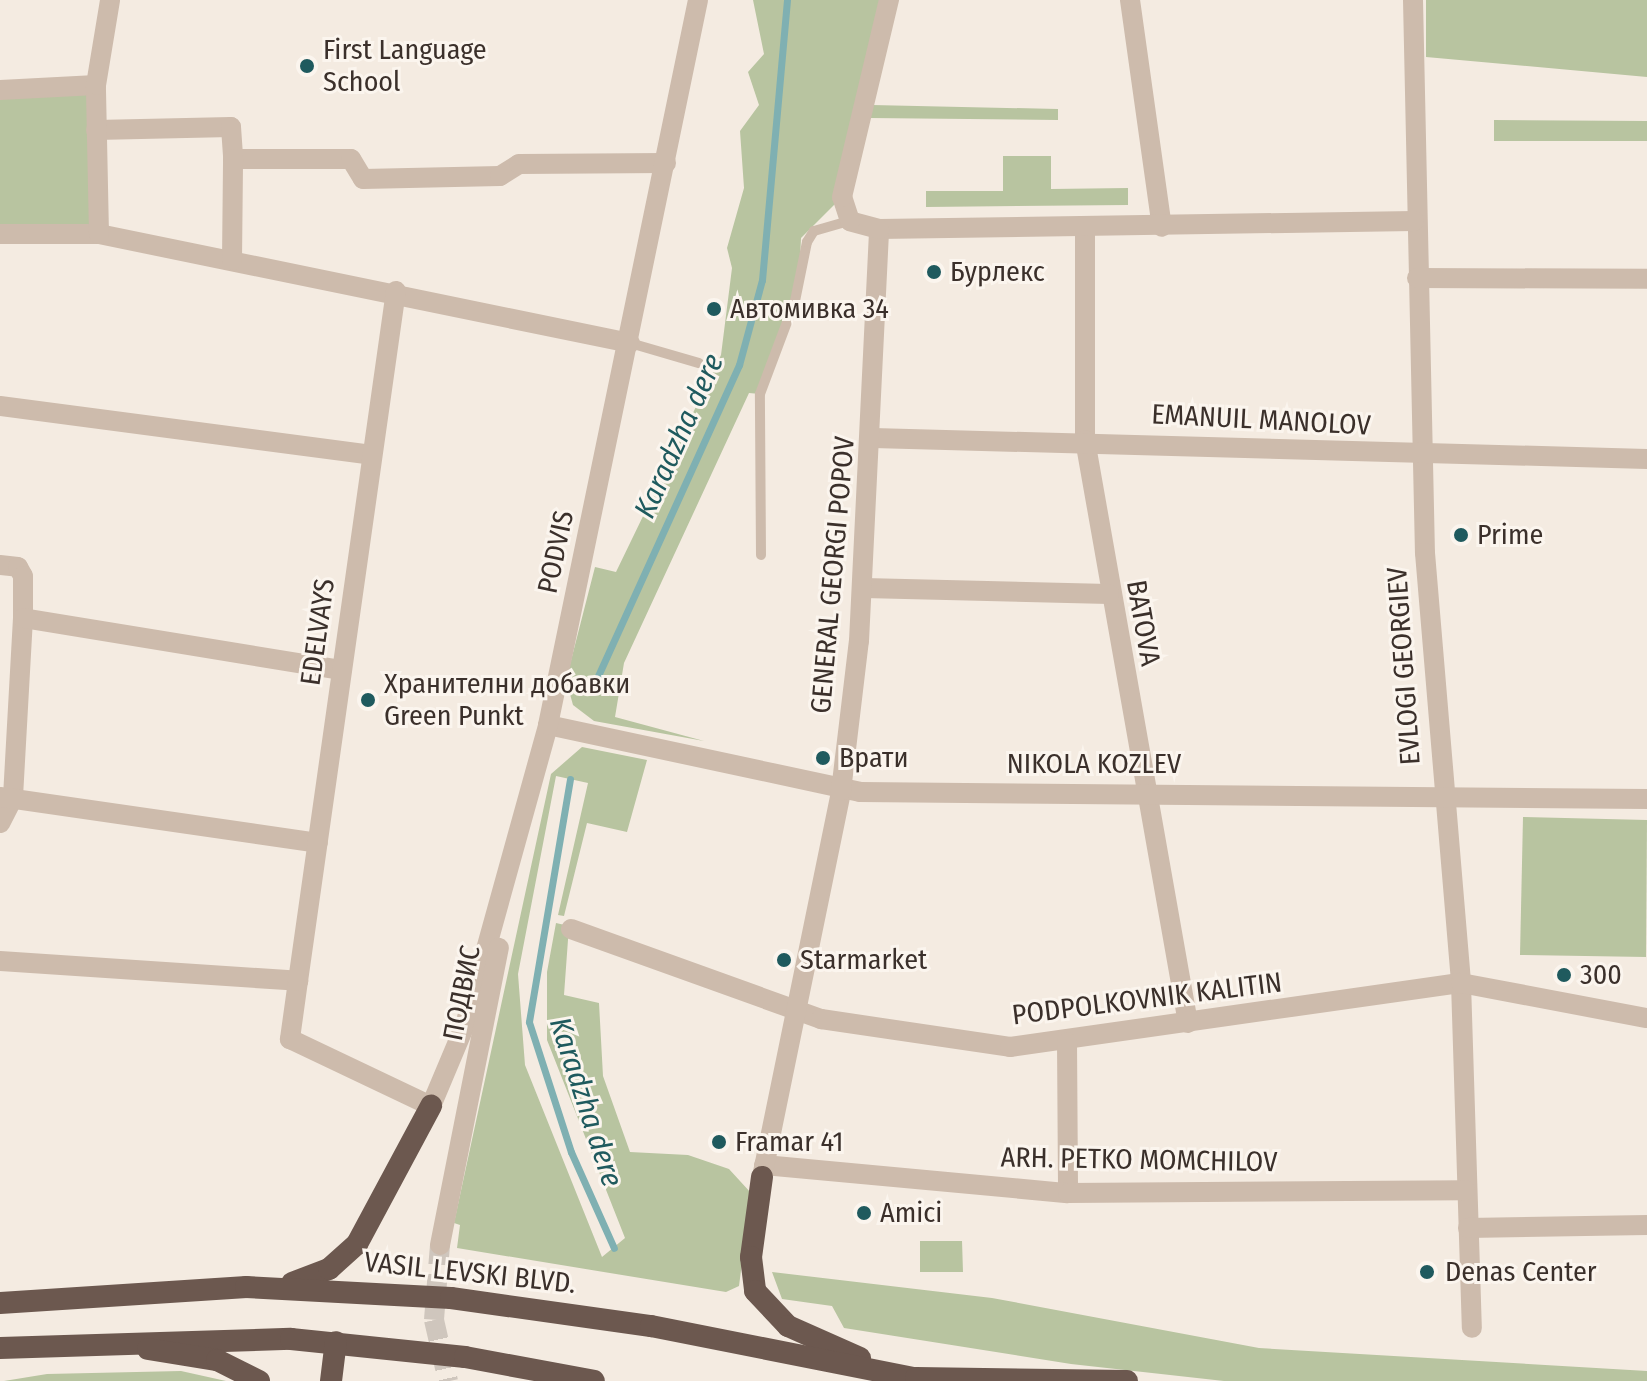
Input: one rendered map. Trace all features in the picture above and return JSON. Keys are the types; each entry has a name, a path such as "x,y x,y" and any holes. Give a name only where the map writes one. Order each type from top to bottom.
{"highway":[{"path":"276,1288 316,1276 357,1244 431,1106"},
{"path":"763,1171 750,1268 762,1303 788,1326 913,1378 1127,1381"},
{"name":"VASIL LEVSKI BLVD.","path":"0,1303 276,1288 554,1310 913,1378"},
{"path":"92,1340 217,1360 259,1381"},
{"path":"0,1348 92,1340 336,1342 594,1381"},
{"path":"331,1381 336,1342"}],"street":[{"path":"99,234 96,85 110,0"},
{"name":"PODVIS","path":"431,1106 465,1025 541,753 557,727 698,0"},
{"path":"889,0 842,197 850,221 879,229 1414,221"},
{"path":"1130,0 1162,227"},
{"name":"EVLOGI GEORGIEV","path":"1413,0 1414,221 1423,456 1440,794 1461,983 1465,1190 1472,1328"},
{"path":"0,90 96,85"},
{"path":"96,130 231,127 232,260"},
{"path":"233,159 351,159 363,179 500,176 519,164 666,163"},
{"name":"BATOVA","path":"1085,228 1085,440 1109,594 1188,1023"},
{"name":"GENERAL GEORGI POPOV","path":"763,1171 841,791 864,588 873,438 879,229"},
{"path":"0,234 99,234 396,291 630,343"},
{"path":"1417,278 1647,279"},
{"name":"EDELVAYS","path":"396,291 370,455 290,1039 431,1106"},
{"path":"0,406 370,455"},
{"name":"EMANUIL MANOLOV","path":"873,438 1085,440 1423,456 1647,459"},
{"path":"0,565 10,564 23,576 23,618 6,798 0,823"},
{"path":"864,588 1109,594"},
{"path":"23,618 342,670"},
{"name":"NIKOLA KOZLEV","path":"557,727 841,791 1440,794 1647,799"},
{"name":"ПОДВИС","path":"440,1245 541,753"},
{"path":"6,798 318,843"},
{"name":"PODPOLKOVNIK KALITIN","path":"571,929 821,1019 995,1045 1067,1042 1461,983 1647,1018"},
{"path":"0,961 298,981"},
{"path":"1067,1042 1068,1193"},
{"name":"ARH. PETKO MOMCHILOV","path":"763,1171 1068,1193 1465,1190"},
{"path":"1468,1228 1647,1225"}],"lane":[{"path":"761,555 758,410 807,242 814,231 850,221"},
{"path":"630,343 699,363"}],"green space":[{"path":"753,0 889,0 842,197 801,238 799,283 760,394 749,393 624,663 615,717 704,741 594,721 573,705 566,680 595,567 616,572 721,355 732,268 727,248 744,188 740,131 759,105 748,72 764,54"},
{"path":"1426,0 1647,0 1647,77 1426,57"},
{"path":"96,85 99,234 0,234 0,90"},
{"path":"872,105 1058,109 1058,120 869,118"},
{"path":"1494,120 1647,121 1647,141 1494,141"},
{"path":"1003,156 1051,156 1051,189 1128,188 1128,205 926,207 926,191 1003,191"},
{"path":"582,747 647,760 627,832 587,823 564,916 558,915 588,783 556,776 518,974 525,1065 602,1257 625,1238 547,1040 547,972 556,923 569,926 564,995 599,1003 603,1076 630,1152 688,1155 729,1169 751,1193 739,1286 726,1292 457,1248 460,1225 454,1223 551,774"},
{"path":"1523,817 1647,820 1646,957 1520,955"},
{"path":"920,1241 962,1241 963,1272 920,1272"},
{"path":"772,1272 992,1298 1259,1348 1647,1371 1647,1381 1224,1381 1071,1364 844,1328 832,1306 782,1299"},
{"path":"181,1371 226,1381 4,1381 47,1374"}],"waterway":[{"name":"Karadzha dere","path":"592,689 739,365 762,280 787,0"},
{"name":"Karadzha dere","path":"570,779 529,1022 571,1152 614,1248"}],"tunnel":[{"path":"440,1245 434,1320 448,1381"}],"place":[{"name":"First Language School","path":"307,66"},
{"name":"Бурлекс","path":"934,272"},
{"name":"Автомивка 34","path":"714,309"},
{"name":"Prime","path":"1461,535"},
{"name":"Хранителни добавки Green Punkt","path":"368,700"},
{"name":"Врати","path":"823,758"},
{"name":"Starmarket","path":"784,960"},
{"name":"300","path":"1564,975"},
{"name":"Framar 41","path":"719,1142"},
{"name":"Amici","path":"864,1213"},
{"name":"Denas Center","path":"1427,1272"}]}
